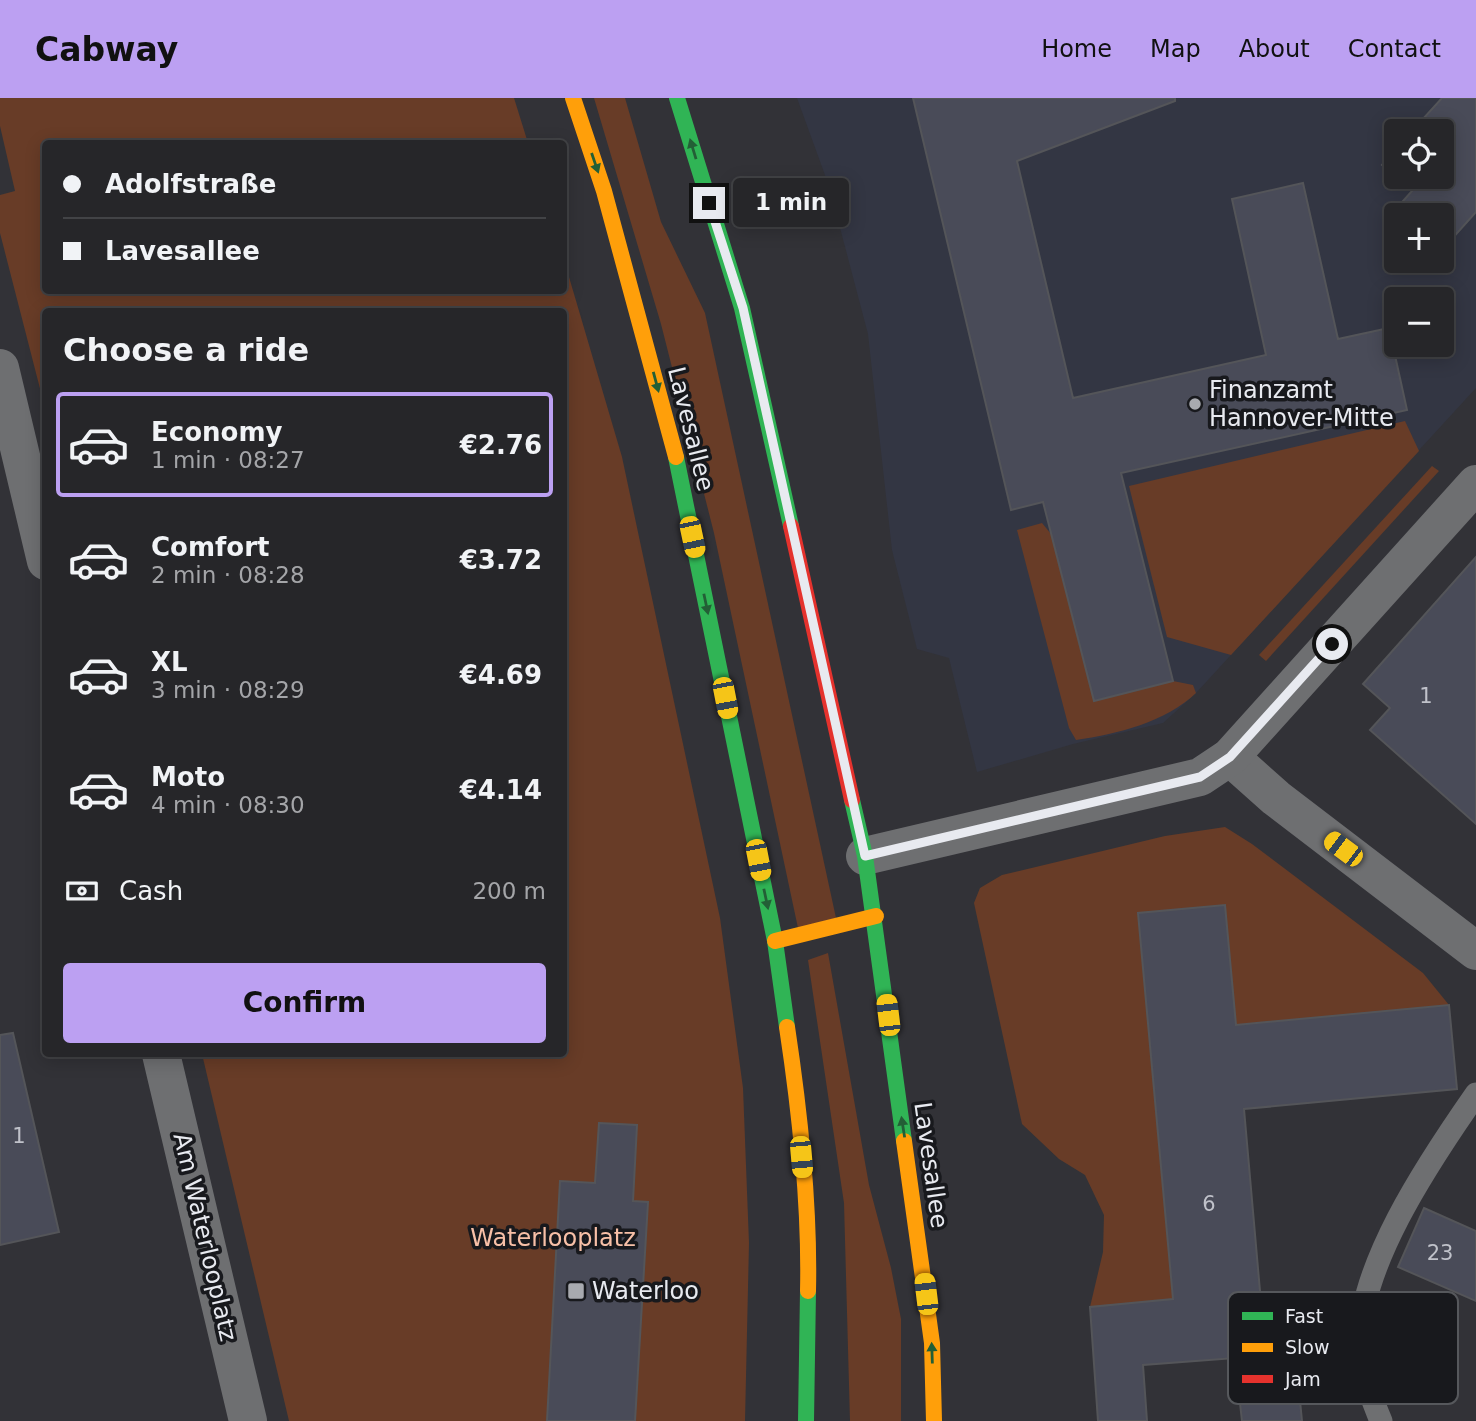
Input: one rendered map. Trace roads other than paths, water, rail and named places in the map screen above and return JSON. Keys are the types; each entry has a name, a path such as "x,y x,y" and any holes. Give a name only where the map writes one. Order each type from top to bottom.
{"main road":[{"name":"Lavesallee","path":"573,98 604,191 676,456 775,941 795,1080 809,1259 806,1421"},
{"name":"Lavesallee","path":"677,98 743,308 865,856 876,916 932,1343 934,1421"},
{"path":"775,941 876,916"}],"street":[{"path":"0,369 42,544"},
{"path":"865,856 1200,777 1230,757 1476,484"},
{"path":"1230,757 1276,798 1476,951"},
{"name":"Am Waterlooplatz","path":"162,1057 248,1421"}],"lane":[{"path":"1368,1292 1391,1233 1429,1162 1476,1094"},
{"path":"1374,1404 1381,1421"}],"place":[{"name":"Finanzamt Hannover-Mitte","path":"1195,404"},
{"name":"Waterloo","path":"576,1291"}],"park label":[{"name":"Waterlooplatz","path":"553,1238"}]}
